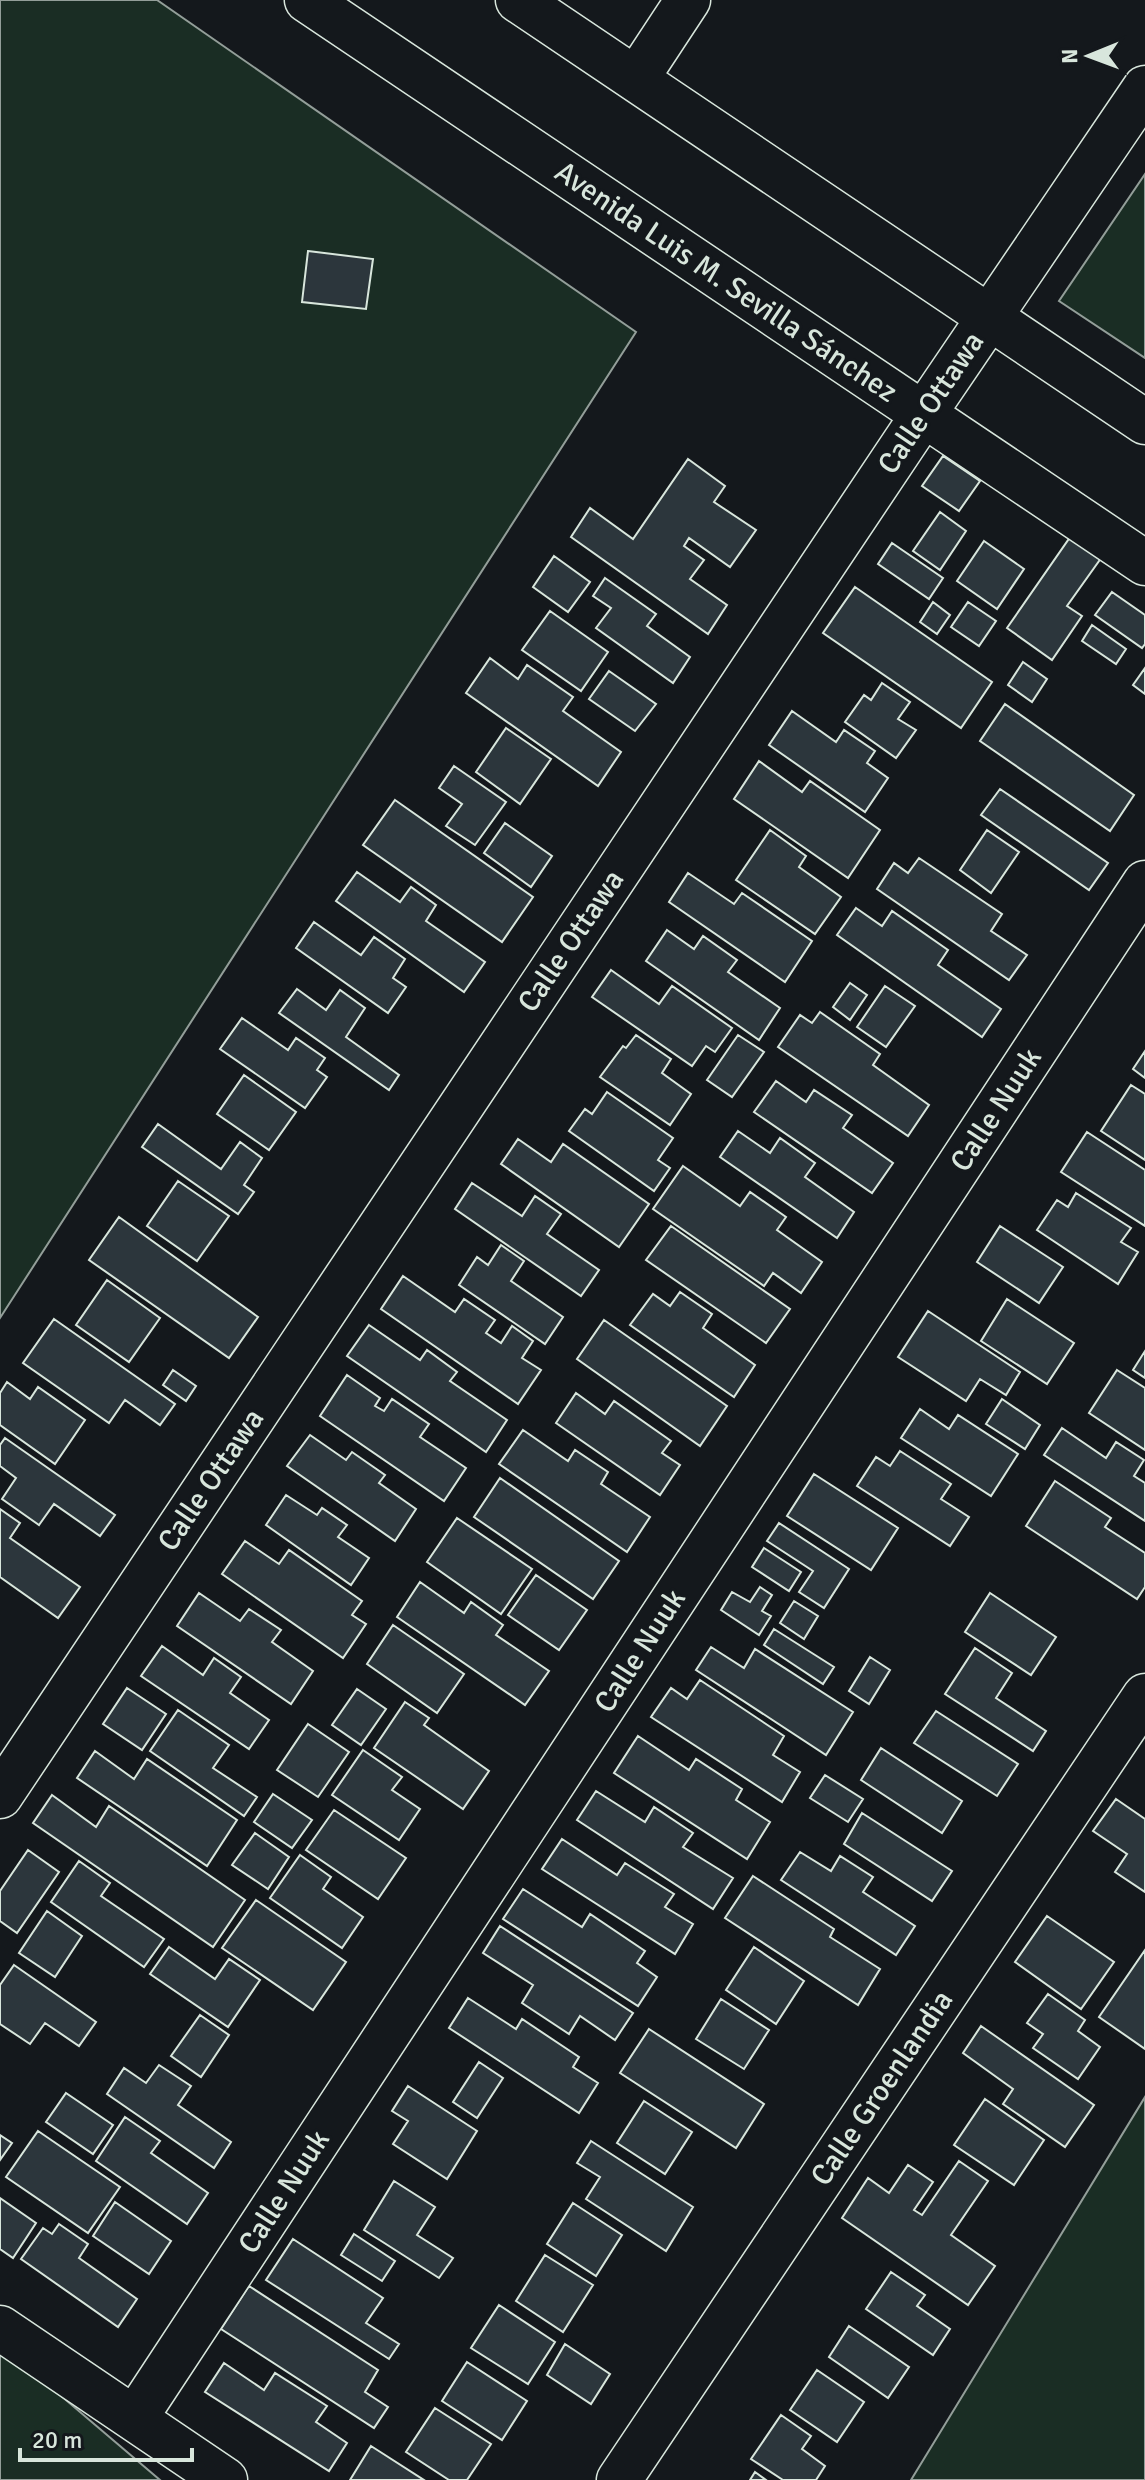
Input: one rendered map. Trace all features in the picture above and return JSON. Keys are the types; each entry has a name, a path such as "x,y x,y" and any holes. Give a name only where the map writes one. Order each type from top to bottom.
{"street":[{"name":"Avenida Luis M. Sevilla Sánchez","path":"307,0 1145,563"},
{"path":"518,0 1145,422"},
{"path":"636,79 688,0"},
{"name":"Calle Ottawa","path":"0,1796 1145,88"},
{"name":"Calle Nuuk","path":"135,2418 1145,883"},
{"name":"Calle Groenlandia","path":"619,2480 1145,1696"},
{"path":"0,2328 225,2480"}],"green space":[{"path":"0,0 157,0 636,332 0,1318"},
{"path":"1145,174 1145,358 1059,301"},
{"path":"1145,2097 1145,2480 911,2480"},
{"path":"0,2344 160,2480 0,2480"}],"building":[{"path":"308,251 373,259 366,309 302,302"},
{"path":"943,456 980,481 959,511 922,486"},
{"path":"688,459 725,486 714,502 756,530 730,567 689,538 684,546 704,560 690,579 727,605 708,634 571,537 590,508 633,539"},
{"path":"940,512 966,531 940,570 913,551"},
{"path":"1073,533 1104,554 1067,606 1082,616 1052,660 1007,628"},
{"path":"984,541 1024,569 997,609 957,581"},
{"path":"892,543 943,578 929,599 878,564"},
{"path":"554,556 590,582 568,612 533,587"},
{"path":"605,578 656,614 647,626 690,657 673,683 596,628 611,608 593,596"},
{"path":"855,587 992,682 961,728 823,633"},
{"path":"1112,592 1145,615 1145,644 1142,648 1095,615"},
{"path":"933,602 950,615 937,634 920,622"},
{"path":"968,602 996,621 979,646 951,627"},
{"path":"550,611 608,652 581,691 522,650"},
{"path":"1092,625 1126,649 1116,664 1082,641"},
{"path":"490,658 518,679 527,665 573,697 563,711 621,752 598,786 466,693"},
{"path":"1023,662 1047,679 1032,702 1008,685"},
{"path":"1145,668 1145,694 1133,685"},
{"path":"609,671 656,704 635,731 589,699"},
{"path":"882,683 910,702 898,719 916,730 896,758 845,722 864,695 871,700"},
{"path":"1005,704 1134,795 1110,831 980,741"},
{"path":"792,711 836,742 844,730 875,751 867,763 888,778 865,812 769,745"},
{"path":"506,728 551,759 520,804 476,772"},
{"path":"759,761 802,792 810,781 880,830 848,878 734,799"},
{"path":"454,766 506,802 475,845 446,826 462,804 439,788"},
{"path":"1000,789 1108,863 1089,890 981,815"},
{"path":"395,800 533,897 502,942 363,845"},
{"path":"505,823 552,856 531,887 484,853"},
{"path":"770,830 806,856 799,867 841,897 815,934 736,880"},
{"path":"987,830 1019,852 991,893 960,870"},
{"path":"919,858 1002,914 991,931 1027,955 1009,980 877,889 894,863 908,873"},
{"path":"357,872 400,902 411,887 436,905 426,921 485,962 464,992 336,901"},
{"path":"688,873 734,904 742,893 812,941 785,982 669,902"},
{"path":"856,908 882,926 892,911 948,950 938,965 1001,1009 982,1037 837,935"},
{"path":"314,922 361,955 374,937 405,959 393,978 406,987 388,1013 296,948"},
{"path":"667,930 694,949 703,936 737,960 728,972 780,1008 759,1040 646,961"},
{"path":"611,970 659,1004 672,986 732,1028 715,1052 706,1046 692,1066 592,997"},
{"path":"850,983 867,995 850,1020 833,1007"},
{"path":"885,986 915,1006 886,1047 857,1027"},
{"path":"297,989 326,1010 340,990 365,1008 346,1037 399,1075 389,1090 279,1013"},
{"path":"820,1012 880,1054 873,1065 929,1105 908,1136 778,1047 800,1015 812,1023"},
{"path":"242,1018 288,1050 296,1038 325,1058 317,1070 327,1077 305,1108 220,1049"},
{"path":"636,1035 671,1059 662,1073 691,1094 670,1125 600,1077 623,1046 626,1048"},
{"path":"738,1035 764,1052 732,1097 707,1080"},
{"path":"1145,1051 1145,1078 1133,1069"},
{"path":"244,1075 296,1112 269,1150 217,1114"},
{"path":"776,1081 806,1102 814,1090 852,1115 843,1128 893,1163 872,1193 754,1112"},
{"path":"1131,1085 1145,1094 1145,1160 1101,1131"},
{"path":"607,1092 673,1138 658,1160 670,1168 654,1191 569,1131 585,1109 592,1114"},
{"path":"158,1124 221,1169 240,1142 262,1158 244,1185 254,1192 238,1214 142,1147"},
{"path":"738,1131 770,1153 780,1138 815,1163 805,1177 854,1212 837,1238 720,1157"},
{"path":"1087,1132 1145,1170 1145,1226 1061,1172"},
{"path":"518,1139 551,1162 563,1144 649,1204 619,1247 501,1164"},
{"path":"683,1166 740,1206 750,1192 786,1217 777,1230 822,1262 801,1293 773,1273 764,1286 653,1209"},
{"path":"178,1181 229,1216 197,1261 147,1226"},
{"path":"472,1183 522,1216 535,1196 561,1214 547,1234 599,1270 581,1296 455,1209"},
{"path":"1076,1193 1131,1228 1121,1242 1138,1252 1118,1284 1037,1230 1057,1200 1068,1207"},
{"path":"119,1217 258,1317 229,1358 89,1260"},
{"path":"671,1226 790,1309 766,1343 646,1260"},
{"path":"1000,1226 1063,1267 1039,1303 977,1262"},
{"path":"501,1245 524,1261 511,1281 563,1317 545,1344 459,1285 477,1257 488,1265"},
{"path":"403,1276 455,1312 464,1299 495,1320 486,1333 501,1343 512,1326 533,1341 522,1358 541,1370 518,1404 381,1309"},
{"path":"107,1280 160,1318 129,1362 76,1325"},
{"path":"680,1292 712,1314 703,1328 755,1365 734,1397 630,1325 653,1294 670,1306"},
{"path":"1007,1299 1074,1343 1047,1384 981,1341"},
{"path":"928,1311 1020,1372 1006,1395 980,1379 966,1401 898,1357"},
{"path":"54,1319 175,1404 160,1425 125,1400 109,1423 23,1363"},
{"path":"604,1320 727,1406 700,1446 577,1359"},
{"path":"369,1325 420,1360 427,1350 457,1372 450,1381 507,1420 486,1452 347,1356"},
{"path":"1145,1351 1145,1378 1133,1370"},
{"path":"173,1370 196,1386 186,1401 163,1385"},
{"path":"1117,1370 1145,1388 1145,1450 1089,1413"},
{"path":"347,1375 380,1398 375,1406 384,1411 392,1399 429,1424 420,1437 466,1468 444,1501 320,1416"},
{"path":"7,1382 30,1399 38,1387 85,1420 55,1464 0,1425 0,1393"},
{"path":"576,1393 605,1414 614,1401 671,1441 662,1453 680,1465 660,1495 556,1423"},
{"path":"1002,1399 1040,1425 1025,1449 986,1424"},
{"path":"920,1409 949,1429 958,1415 1018,1454 991,1496 901,1438"},
{"path":"1062,1428 1106,1458 1116,1442 1144,1460 1134,1476 1145,1483 1145,1521 1044,1455"},
{"path":"523,1430 568,1461 575,1450 608,1472 601,1484 650,1517 627,1552 499,1464"},
{"path":"310,1435 346,1460 352,1452 385,1475 379,1483 416,1509 395,1541 287,1466"},
{"path":"5,1438 115,1515 100,1536 54,1504 39,1525 2,1499 16,1478 0,1466 0,1445"},
{"path":"900,1451 951,1484 941,1499 969,1517 950,1546 857,1486 876,1457 890,1466"},
{"path":"814,1474 898,1528 871,1570 787,1516"},
{"path":"500,1478 619,1561 593,1599 474,1517"},
{"path":"1055,1481 1111,1518 1105,1527 1145,1553 1145,1587 1137,1599 1026,1526"},
{"path":"286,1495 317,1515 322,1508 347,1525 338,1537 369,1558 351,1585 266,1525"},
{"path":"0,1509 20,1523 10,1538 80,1587 58,1618 0,1577"},
{"path":"457,1518 532,1569 501,1614 427,1562"},
{"path":"779,1523 849,1569 824,1608 799,1592 813,1571 767,1541"},
{"path":"245,1541 279,1564 289,1550 362,1601 352,1615 366,1624 343,1658 222,1574"},
{"path":"764,1548 801,1572 789,1591 752,1567"},
{"path":"536,1575 587,1610 559,1650 508,1615"},
{"path":"420,1582 464,1613 471,1602 503,1625 496,1635 549,1671 525,1705 397,1617"},
{"path":"760,1587 772,1595 762,1611 771,1616 759,1635 721,1610 732,1592 750,1602"},
{"path":"199,1593 240,1621 249,1609 281,1630 272,1642 313,1671 291,1704 177,1626"},
{"path":"990,1593 1056,1637 1031,1675 965,1632"},
{"path":"794,1601 818,1616 804,1639 780,1623"},
{"path":"393,1625 464,1674 437,1713 367,1664"},
{"path":"774,1629 834,1667 823,1684 764,1645"},
{"path":"162,1646 203,1675 214,1658 241,1677 230,1693 269,1720 249,1749 141,1676"},
{"path":"711,1647 744,1668 755,1649 853,1712 826,1755 696,1670"},
{"path":"975,1648 1012,1673 996,1698 1046,1731 1033,1751 945,1694"},
{"path":"870,1657 890,1670 869,1704 849,1691"},
{"path":"700,1680 784,1736 773,1755 800,1772 782,1802 651,1717 671,1688 687,1699"},
{"path":"127,1688 166,1714 142,1750 103,1724"},
{"path":"357,1689 386,1709 361,1745 332,1725"},
{"path":"405,1702 429,1718 424,1725 489,1771 463,1809 374,1748"},
{"path":"178,1710 229,1745 213,1768 257,1797 244,1816 150,1751"},
{"path":"936,1711 1018,1764 997,1796 914,1743"},
{"path":"308,1724 349,1752 318,1797 277,1770"},
{"path":"638,1736 689,1770 696,1759 742,1789 736,1800 770,1822 747,1859 614,1773"},
{"path":"881,1748 962,1801 942,1833 861,1780"},
{"path":"363,1750 402,1777 392,1790 420,1809 399,1840 332,1795"},
{"path":"95,1751 134,1779 147,1759 237,1820 207,1866 77,1778"},
{"path":"825,1775 863,1799 848,1822 810,1798"},
{"path":"596,1791 645,1822 654,1807 693,1833 683,1847 733,1878 713,1909 577,1820"},
{"path":"273,1794 312,1820 292,1848 254,1822"},
{"path":"52,1795 96,1827 109,1806 245,1900 213,1947 33,1823"},
{"path":"1116,1799 1145,1819 1145,1892 1115,1872 1127,1854 1093,1831"},
{"path":"334,1810 406,1858 378,1899 306,1850"},
{"path":"862,1813 952,1871 932,1901 844,1844"},
{"path":"255,1833 289,1857 268,1889 232,1865"},
{"path":"562,1839 617,1875 625,1863 674,1894 665,1907 693,1924 675,1954 542,1869"},
{"path":"28,1850 59,1872 17,1933 0,1921 0,1891"},
{"path":"800,1852 831,1871 840,1856 873,1877 863,1892 915,1926 896,1955 781,1880"},
{"path":"300,1855 331,1877 323,1889 363,1917 342,1948 270,1898"},
{"path":"79,1861 110,1883 101,1896 164,1939 144,1967 51,1902"},
{"path":"753,1876 834,1929 830,1937 880,1969 858,2005 725,1918"},
{"path":"523,1889 582,1927 590,1914 645,1951 637,1963 657,1977 638,2006 503,1919"},
{"path":"256,1900 346,1962 313,2010 222,1948"},
{"path":"47,1911 82,1936 55,1977 19,1953"},
{"path":"1047,1916 1114,1962 1081,2009 1015,1962"},
{"path":"500,1926 633,2013 615,2040 580,2016 569,2034 522,2003 533,1985 483,1953"},
{"path":"169,1947 215,1979 229,1959 260,1980 228,2027 150,1974"},
{"path":"754,1947 804,1981 776,2024 726,1990"},
{"path":"1145,1950 1145,2049 1099,2017"},
{"path":"14,1965 96,2022 79,2046 45,2023 30,2044 0,2024 0,1985"},
{"path":"1048,1994 1085,2020 1078,2031 1100,2047 1078,2079 1033,2048 1043,2034 1027,2023"},
{"path":"468,1998 516,2029 522,2019 579,2057 573,2067 598,2083 579,2113 449,2028"},
{"path":"721,1999 769,2030 744,2069 696,2039"},
{"path":"200,2015 229,2035 201,2077 171,2056"},
{"path":"981,2026 1094,2105 1065,2147 1003,2104 1013,2089 963,2053"},
{"path":"649,2029 764,2104 736,2148 620,2073"},
{"path":"479,2062 503,2078 477,2118 453,2102"},
{"path":"159,2065 191,2086 178,2105 231,2142 214,2168 107,2094 124,2068 146,2083"},
{"path":"408,2086 477,2131 447,2179 393,2144 408,2121 392,2111"},
{"path":"66,2093 113,2125 93,2154 46,2122"},
{"path":"985,2099 1044,2140 1014,2185 954,2145"},
{"path":"644,2101 692,2132 665,2174 617,2143"},
{"path":"125,2117 160,2141 151,2153 208,2193 187,2224 96,2161"},
{"path":"38,2131 120,2187 88,2233 6,2177"},
{"path":"0,2135 12,2143 0,2160"},
{"path":"591,2141 693,2207 666,2251 586,2199 600,2177 577,2163"},
{"path":"959,2161 988,2181 951,2235 995,2266 968,2305 842,2218 868,2178 889,2193 908,2165 933,2182 914,2210 922,2215"},
{"path":"394,2181 435,2207 417,2235 453,2258 439,2278 364,2230"},
{"path":"0,2198 36,2223 13,2258 0,2249"},
{"path":"115,2202 171,2241 149,2274 93,2236"},
{"path":"573,2203 622,2235 596,2276 547,2244"},
{"path":"59,2224 88,2244 79,2258 137,2299 118,2327 21,2259 43,2228 52,2234"},
{"path":"354,2234 395,2261 382,2281 341,2255"},
{"path":"293,2239 383,2298 366,2323 399,2344 389,2359 266,2280"},
{"path":"545,2255 593,2285 563,2332 516,2301"},
{"path":"891,2272 925,2295 917,2306 950,2329 933,2355 866,2309"},
{"path":"249,2286 378,2370 365,2392 388,2407 374,2428 221,2329"},
{"path":"499,2305 555,2342 528,2384 471,2348"},
{"path":"849,2326 909,2367 888,2398 829,2357"},
{"path":"565,2344 610,2374 591,2404 547,2375"},
{"path":"467,2362 527,2401 502,2440 442,2401"},
{"path":"224,2363 264,2390 275,2373 327,2406 316,2422 347,2443 329,2471 205,2392"},
{"path":"817,2370 864,2402 837,2442 790,2410"},
{"path":"435,2408 491,2444 467,2480 449,2480 406,2452"},
{"path":"781,2415 811,2436 802,2449 825,2466 816,2480 783,2480 751,2459"},
{"path":"371,2446 424,2480 350,2480"},
{"path":"755,2472 766,2480 750,2480"}]}
